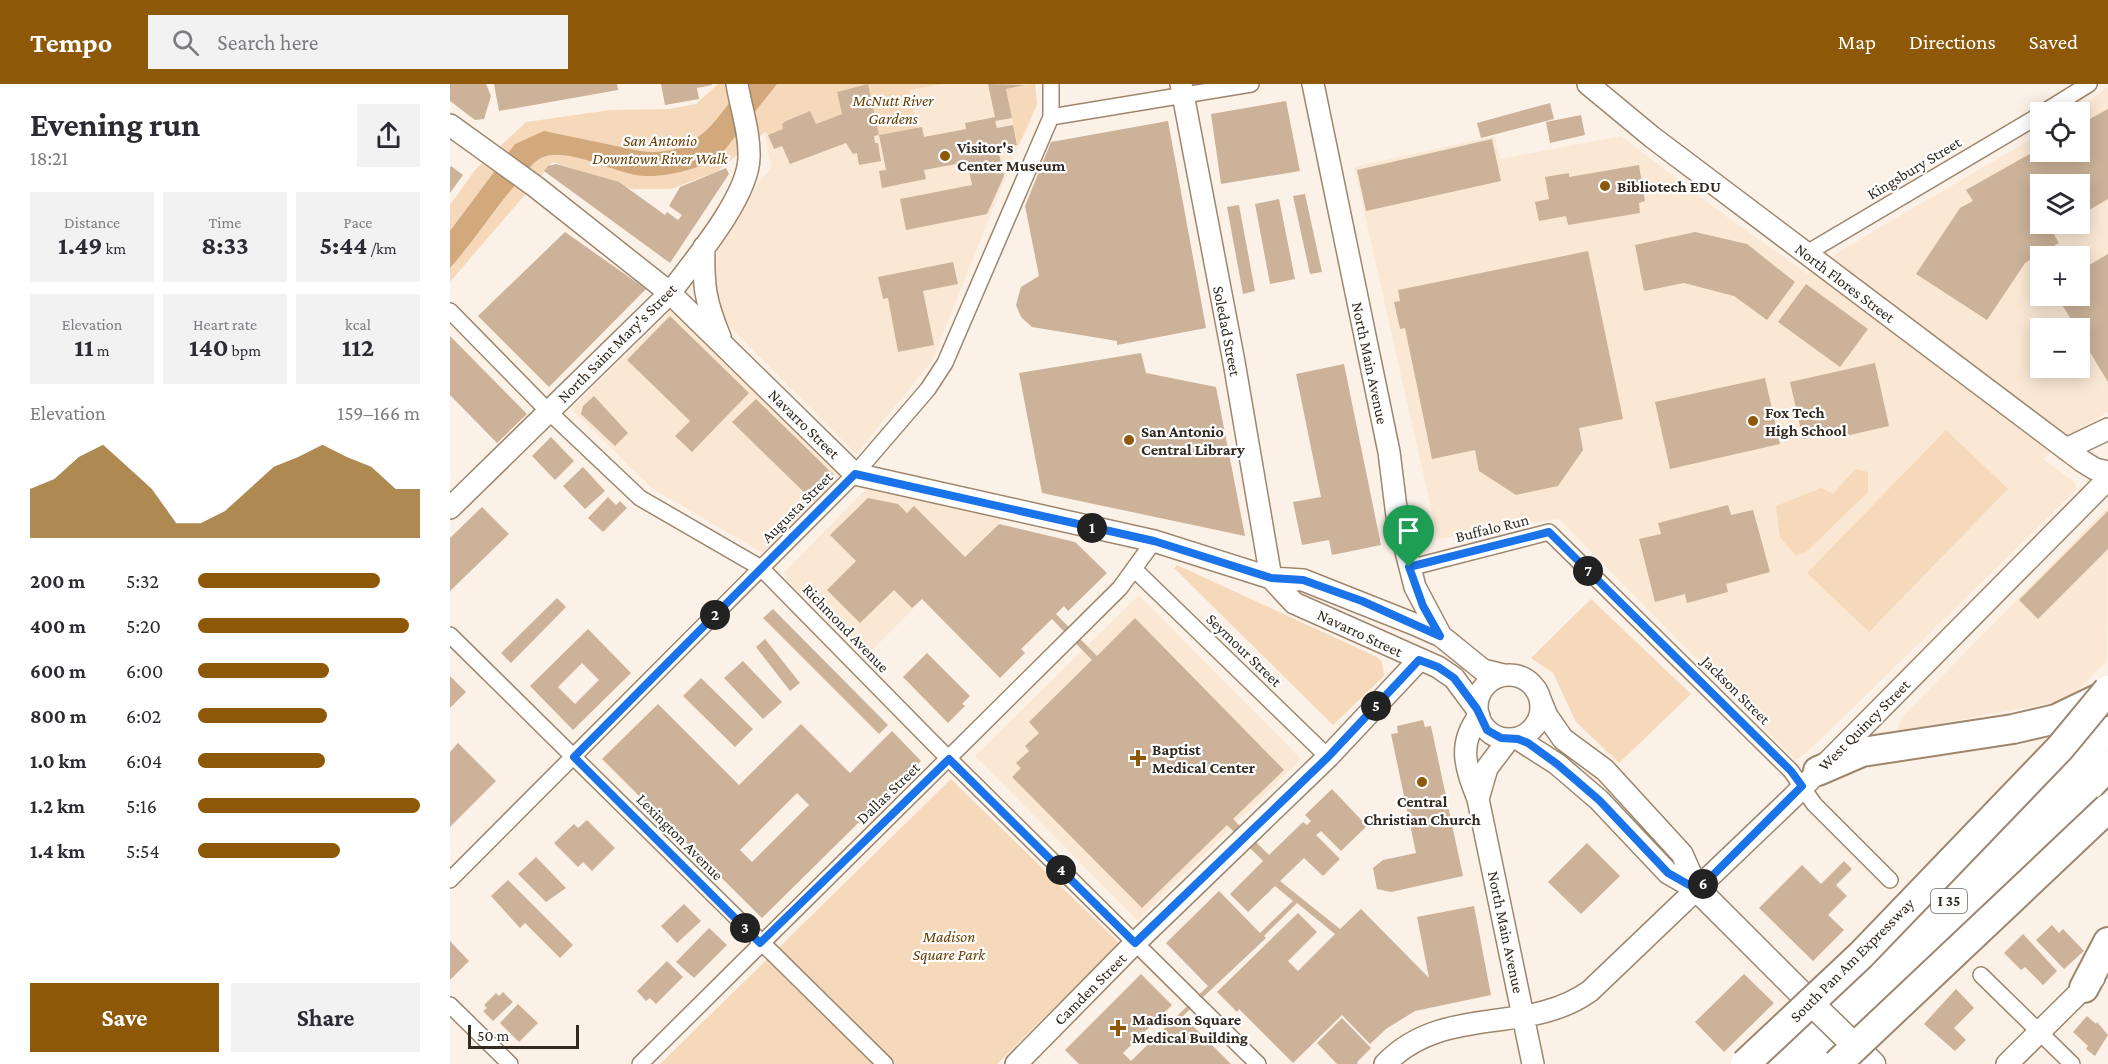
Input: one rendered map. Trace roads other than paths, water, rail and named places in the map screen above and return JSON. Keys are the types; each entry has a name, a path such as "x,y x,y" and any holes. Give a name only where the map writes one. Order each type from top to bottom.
{"highway":[{"path":"1810,779 1862,752 2013,729 2056,719 2108,692"},
{"path":"2060,748 2108,692"},
{"name":"South Pan Am Expressway","path":"1745,1064 1861,956 2108,700"},
{"name":"South Pan Am Expressway","path":"1782,1064 1945,904 2108,730"},
{"name":"I 35","path":"1815,1064 1929,958 2108,766"},
{"name":"I 35","path":"1855,1058 2108,808"},
{"path":"2084,988 2108,942"}],"main road":[{"name":"North Saint Mary's Street","path":"450,508 670,293 704,247 744,183 749,155 737,84"},
{"name":"North Main Avenue","path":"1313,84 1389,452 1397,516 1409,567 1423,606 1440,636"},
{"name":"North Flores Street","path":"1588,84 1652,137 2066,449 2095,469 2108,472"},
{"name":"Soledad Street","path":"1182,91 1271,578"},
{"name":"Navarro Street","path":"450,125 536,186 670,293 855,474 1154,541 1271,578 1303,580 1362,601 1440,636 1483,670 1503,675"},
{"path":"704,247 703,283 706,304 724,346"},
{"path":"2066,449 2108,429"},
{"name":"West Quincy Street","path":"1385,1064 1408,1044 1431,1032 1558,1008 1580,998 1698,890 2108,479"},
{"name":"Navarro Street","path":"1271,578 1294,603 1438,667 1454,678 1478,713"},
{"name":"Camden Street","path":"1016,1064 1135,943 1328,757 1419,660"},
{"path":"1698,890 1682,854 1605,770 1563,739 1527,681 1503,675 1489,681 1484,686 1477,698 1478,713 1487,730 1513,739 1557,764 1599,800 1668,873 1698,890 1809,1001 1855,1058"},
{"path":"1513,739 1526,736 1536,724 1541,710 1540,699"},
{"name":"North Main Avenue","path":"1478,713 1467,731 1466,767 1478,799 1533,1064"},
{"name":"North Main Avenue","path":"1478,799 1487,768 1513,739"},
{"path":"2007,1064 2108,964"}],"street":[{"name":"Augusta Street","path":"450,880 855,474 928,389 945,363 1051,117 1051,84"},
{"path":"1051,117 1182,91 1251,84"},
{"name":"Kingsbury Street","path":"2061,102 2089,84"},
{"name":"Kingsbury Street","path":"1807,253 2030,121"},
{"name":"Richmond Avenue","path":"450,311 548,411 645,502 761,568 949,759 1257,1064"},
{"name":"Buffalo Run","path":"1409,567 1549,532"},
{"name":"Jackson Street","path":"1549,532 1766,746 1810,779 1814,804 1890,880"},
{"name":"Dallas Street","path":"640,1064 1120,588 1154,541"},
{"name":"Seymour Street","path":"1135,570 1328,757"},
{"name":"Lexington Avenue","path":"450,635 885,1064"},
{"path":"1981,975 2072,1064"},
{"path":"450,1005 510,1064"}],"place":[{"name":"Visitor's Center Museum","path":"945,156"},
{"name":"Bibliotech EDU","path":"1605,186"},
{"name":"Fox Tech High School","path":"1753,421"},
{"name":"San Antonio Central Library","path":"1129,440"},
{"name":"Baptist Medical Center","path":"1138,758"},
{"name":"Central Christian Church","path":"1422,782"},
{"name":"Madison Square Medical Building","path":"1118,1028"}],"park label":[{"name":"McNutt River Gardens","path":"893,109"},
{"name":"San Antonio Downtown River Walk","path":"660,149"},
{"name":"Madison Square Park","path":"949,945"}]}
